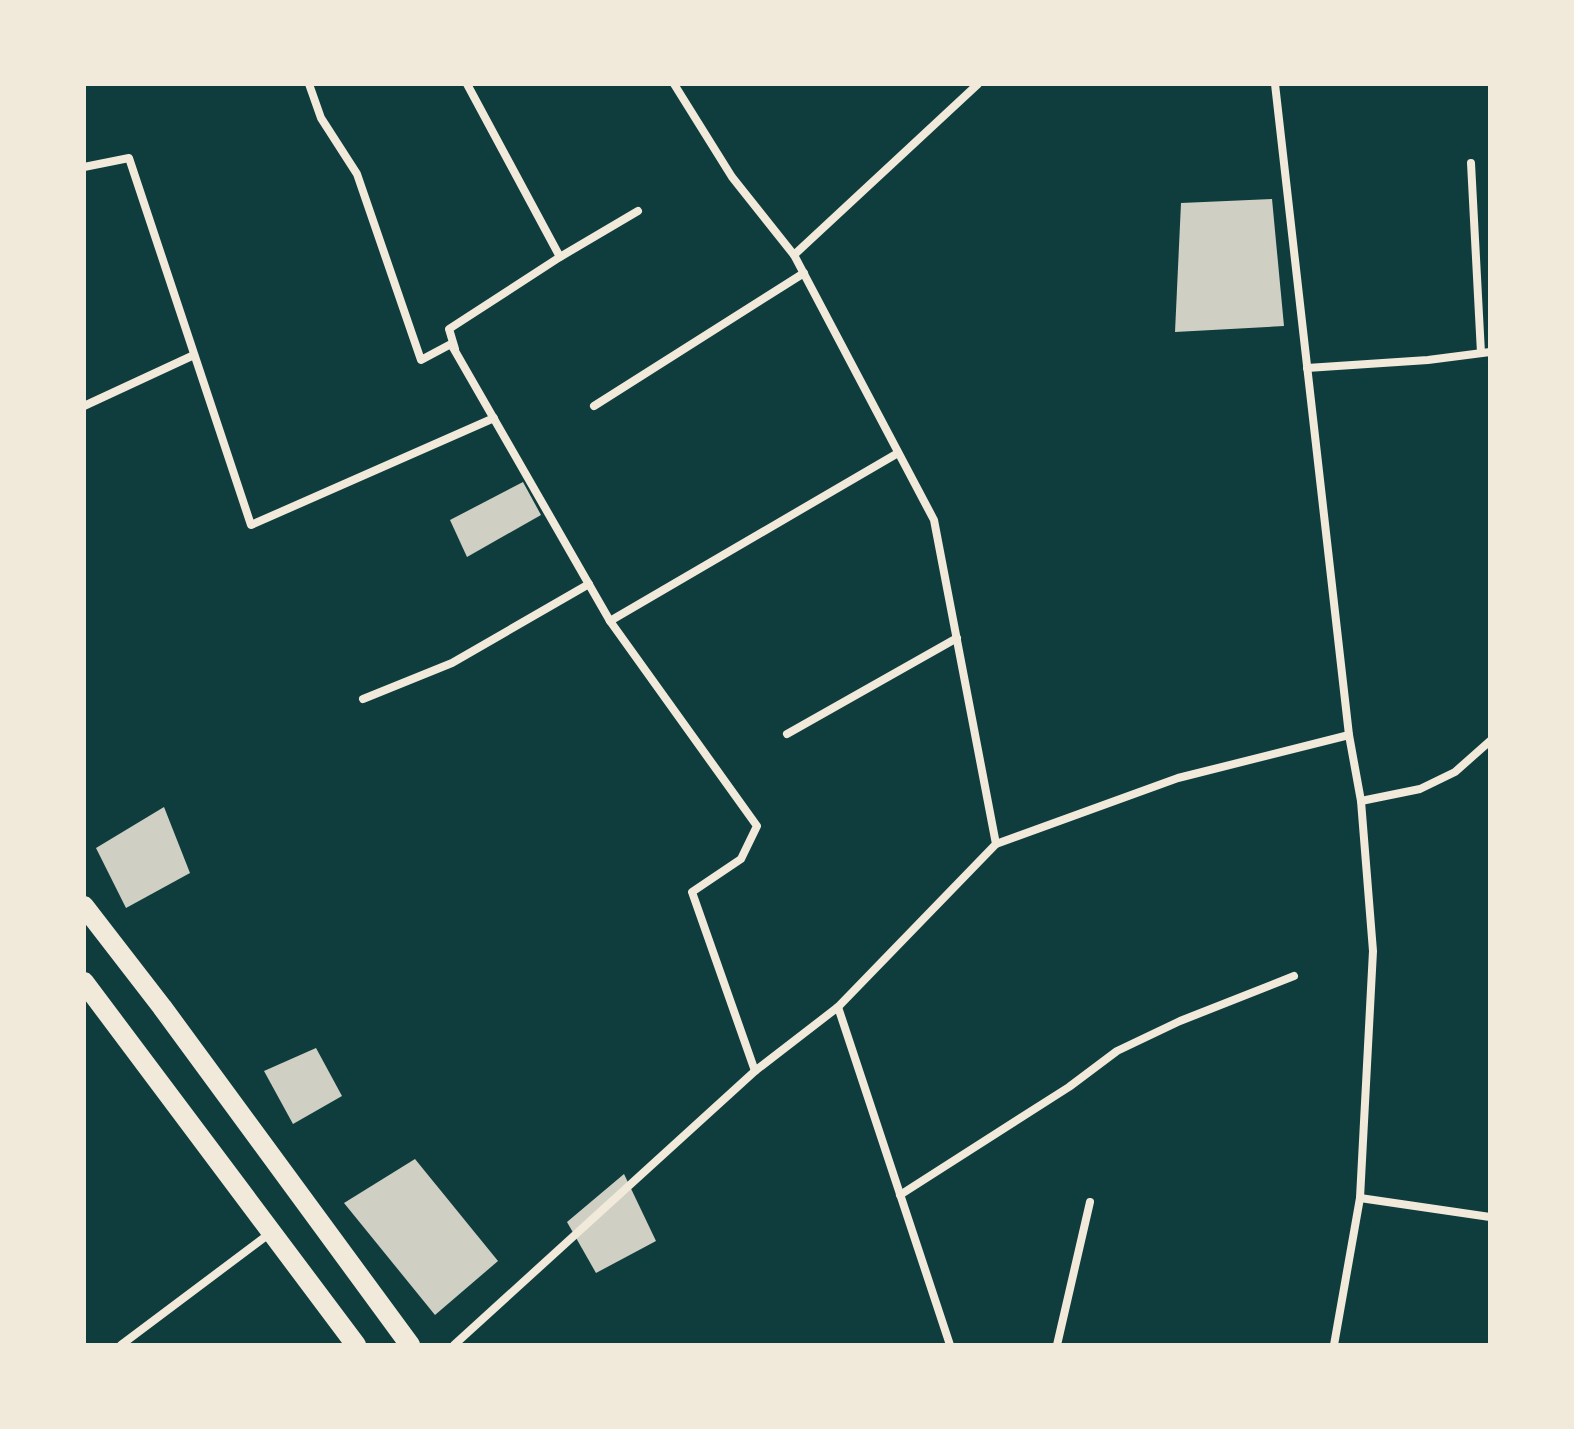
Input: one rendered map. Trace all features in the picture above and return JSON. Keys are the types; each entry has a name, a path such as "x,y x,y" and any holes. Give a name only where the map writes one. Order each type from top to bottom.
{"main road":[{"path":"84,906 162,1007 410,1345"},
{"path":"84,982 356,1345"}],"street":[{"path":"309,84 321,118 357,174 421,360 451,344 610,621 757,826 741,859 692,892 755,1071"},
{"path":"467,84 560,257"},
{"path":"674,84 732,177 794,255 934,520 996,844"},
{"path":"794,255 978,84"},
{"path":"1275,84 1349,735 1361,801 1373,951 1360,1198 1334,1345"},
{"path":"84,167 129,158 251,525 494,418"},
{"path":"1307,368 1485,353 1471,163"},
{"path":"455,351 449,329 638,211"},
{"path":"594,406 804,273"},
{"path":"84,406 194,355"},
{"path":"610,621 898,453"},
{"path":"363,699 452,663 589,584"},
{"path":"787,734 957,638"},
{"path":"454,1345 755,1071 838,1007 996,844 1178,778 1349,735"},
{"path":"1361,801 1420,789 1455,772 1490,741"},
{"path":"900,1195 1069,1087 1117,1051 1180,1021 1294,976"},
{"path":"838,1007 950,1345"},
{"path":"1360,1198 1490,1217"},
{"path":"1057,1345 1090,1202"},
{"path":"121,1345 270,1233"}],"building":[{"path":"1272,199 1284,326 1175,332 1181,203"},
{"path":"523,482 541,515 467,557 450,520"},
{"path":"164,807 190,873 126,908 96,848"},
{"path":"316,1048 342,1096 293,1124 264,1071"},
{"path":"415,1159 498,1261 435,1315 344,1203"},
{"path":"624,1174 656,1241 596,1273 567,1222"}]}
